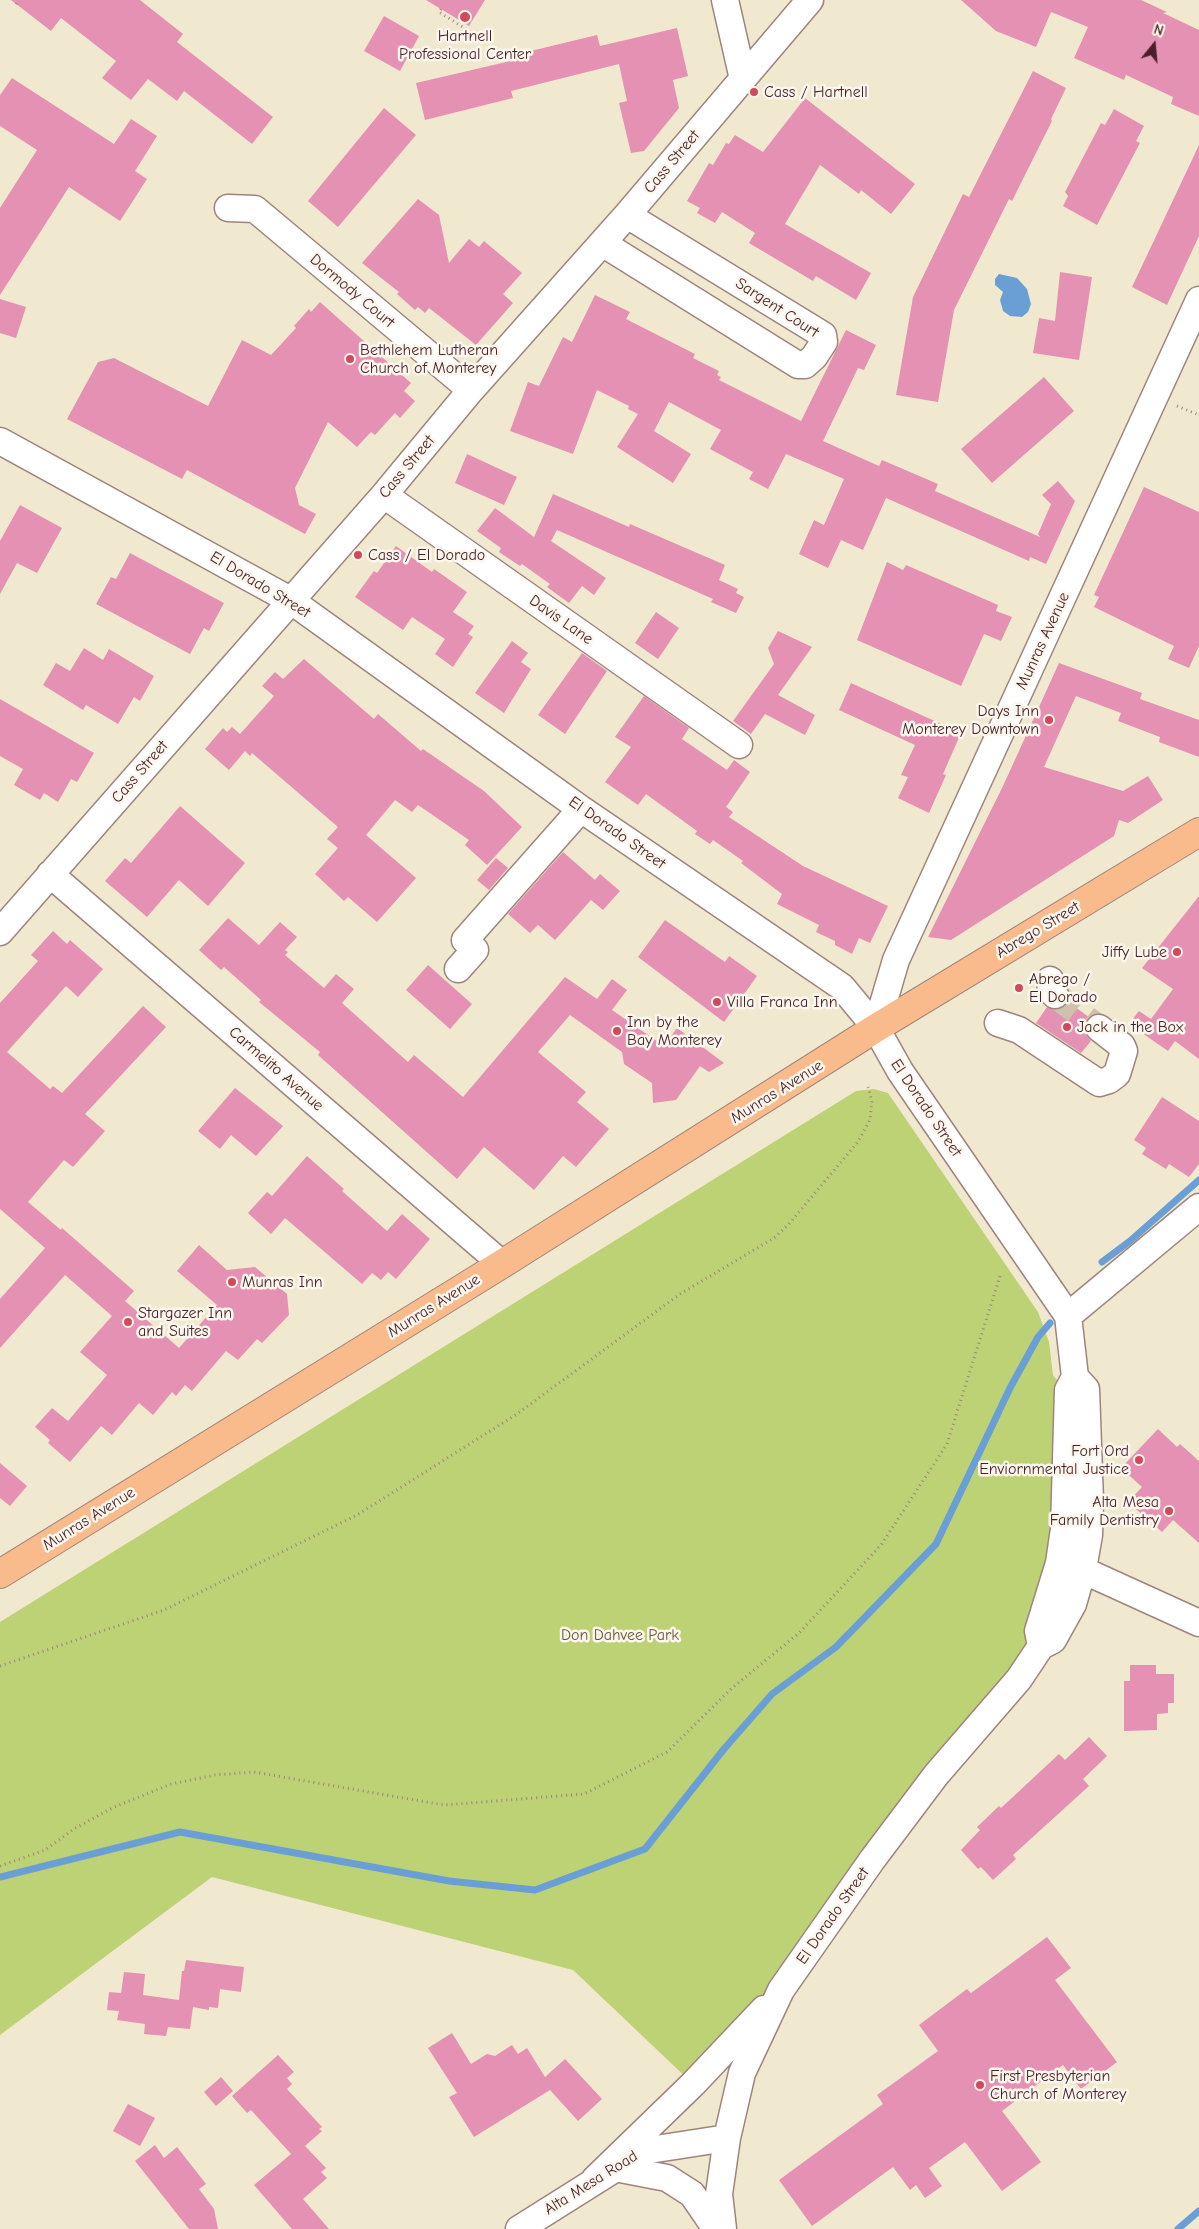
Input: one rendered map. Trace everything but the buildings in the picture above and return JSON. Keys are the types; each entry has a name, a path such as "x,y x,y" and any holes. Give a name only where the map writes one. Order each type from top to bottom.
{"main road":[{"name":"Abrego Street","path":"876,1028 1199,832"},
{"name":"Munras Avenue","path":"0,1574 502,1264 876,1028"}],"street":[{"path":"725,0 743,79"},
{"name":"Cass Street","path":"0,932 384,495 471,390 627,215 810,0"},
{"name":"Dormody Court","path":"228,208 255,209 471,390"},
{"name":"Sargent Court","path":"602,243 798,365 805,365 814,357 824,342 823,335 627,215"},
{"name":"Munras Avenue","path":"876,1028 896,960 1199,300"},
{"name":"El Dorado Street","path":"2,446 290,600 581,809 842,986 876,1028 900,1071 1068,1316 1075,1377 1068,1390 1064,1529 1059,1563 1038,1631 1040,1646"},
{"name":"Davis Lane","path":"384,495 739,745"},
{"path":"458,969 475,950 465,940 581,809"},
{"name":"Carmelito Avenue","path":"50,874 502,1264"},
{"path":"998,1023 1019,1030 1090,1079 1099,1083 1109,1080 1117,1074 1124,1052 1122,1046 1099,1028"},
{"path":"1068,1316 1199,1207"},
{"name":"El Dorado Street","path":"723,2229 719,2194 727,2138 742,2073 781,1990 872,1860 936,1775 1019,1679 1040,1646 1053,1640 1073,1604 1083,1569 1089,1535 1090,1501 1086,1389 1075,1377"},
{"path":"1066,1496 1074,1505 1076,1513 1070,1557 1075,1566 1199,1623"},
{"path":"605,2174 781,1990"},
{"name":"Alta Mesa Road","path":"518,2229 643,2151 727,2138"},
{"path":"605,2174 667,2178 692,2194 716,2229"}],"path":[{"path":"441,9 439,12 485,40"},
{"path":"1174,404 1199,415"},
{"path":"0,1666 164,1610 357,1515 517,1414 680,1294 774,1238 789,1224 857,1142 870,1120 872,1101 868,1087"},
{"path":"0,1866 45,1850 74,1829 112,1808 171,1784 215,1775 254,1772 444,1805 584,1794 667,1752 732,1688 799,1633 882,1545 947,1444 1000,1276"}],"green space":[{"name":"Don Dahvee Park","path":"874,1089 888,1093 1038,1312 1049,1342 1053,1375 1076,1404 1048,1629 781,1990 693,2084 573,1970 212,1877 0,2035 0,1622 856,1091"}],"water":[{"path":"999,274 1017,278 1027,289 1031,304 1028,312 1022,317 1010,316 1003,311 1000,300 1003,292 995,285 995,279"}],"waterway":[{"path":"1102,1262 1130,1241 1199,1180"},
{"path":"0,1877 180,1832 449,1881 535,1890 645,1849 724,1749 772,1694 836,1647 936,1544 1010,1388 1038,1337 1050,1323"},
{"path":"1178,2229 1199,2211"}],"tunnel":[{"path":"1055,995 1099,1028"}],"place":[{"name":"Hartnell Professional Center","path":"465,17"},
{"name":"Cass / Hartnell","path":"754,92"},
{"name":"Bethlehem Lutheran Church of Monterey","path":"350,359"},
{"name":"Cass / El Dorado","path":"358,555"},
{"name":"Days Inn Monterey Downtown","path":"1049,720"},
{"name":"Jiffy Lube","path":"1177,952"},
{"name":"Abrego / El Dorado","path":"1019,988"},
{"name":"Villa Franca Inn","path":"717,1002"},
{"name":"Jack in the Box","path":"1067,1027"},
{"name":"Inn by the Bay Monterey","path":"617,1031"},
{"name":"Munras Inn","path":"232,1282"},
{"name":"Stargazer Inn and Suites","path":"128,1322"},
{"name":"Fort Ord Enviornmental Justice","path":"1139,1460"},
{"name":"Alta Mesa Family Dentistry","path":"1169,1511"},
{"name":"First Presbyterian Church of Monterey","path":"980,2085"}]}
